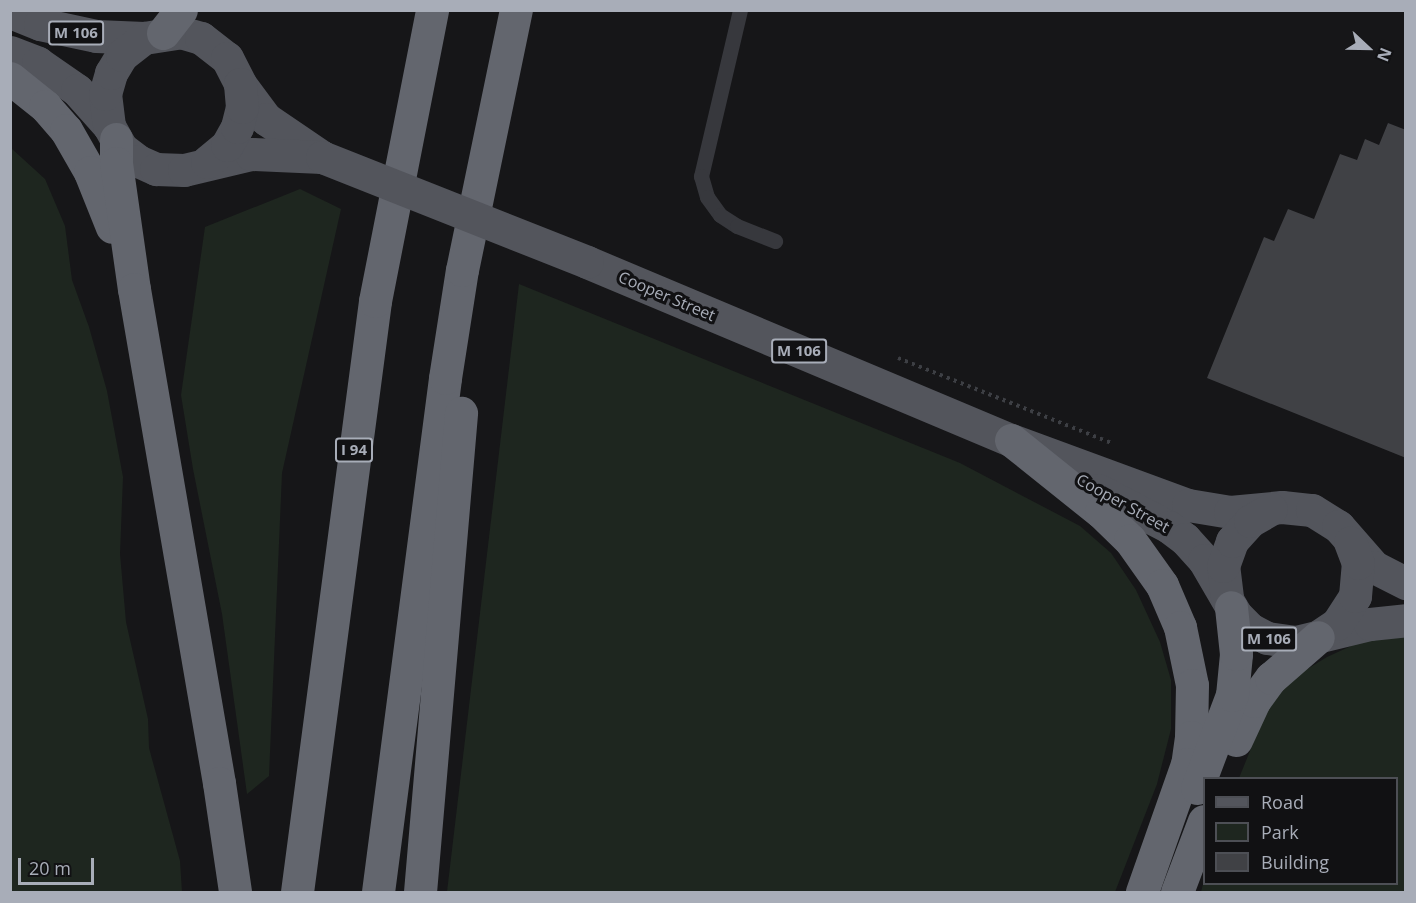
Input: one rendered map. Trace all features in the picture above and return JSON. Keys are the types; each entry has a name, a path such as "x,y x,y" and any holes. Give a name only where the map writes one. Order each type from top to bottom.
{"highway":[{"name":"I 94","path":"297,892 368,345 389,222 432,10"},
{"path":"378,892 445,378 481,175 516,10"},
{"path":"10,78 45,106 78,150 102,197 121,265 134,289"},
{"path":"112,133 134,289 219,783 235,892"},
{"path":"420,892 481,175"},
{"path":"1011,440 1101,512 1130,540 1162,585 1180,627 1192,685 1191,737 1187,764 1142,892"},
{"path":"1149,892 1196,790 1232,695 1236,654 1231,607"},
{"path":"1221,777 1243,723 1257,696 1285,663 1318,637"},
{"path":"1177,892 1203,824"}],"main road":[{"name":"Cooper Street","path":"10,12 69,31 163,27 190,34 210,43 232,64 240,84 266,119 322,157 587,262 1011,440 1207,510 1248,512 1282,507 1302,507 1322,514 1338,526 1374,567 1406,583"},
{"path":"112,133 105,94 111,73 122,56 163,27"},
{"name":"Cooper Street","path":"10,52 38,63 76,90 130,156 156,169 184,170 207,162 252,154 322,157"},
{"path":"207,162 227,145 237,127 242,107 240,84"},
{"name":"Cooper Street","path":"1011,440 1169,527 1203,560 1231,607 1250,629 1267,638 1296,642 1370,624 1406,620"},
{"path":"1231,607 1223,576 1232,541 1250,520 1282,507"},
{"path":"1318,637 1337,624 1355,596 1358,563 1350,542"}],"lane":[{"path":"740,10 701,176 707,197 720,215 737,226 775,241"}],"path":[{"path":"895,357 1117,445"}],"green space":[{"path":"11,148 45,179 65,226 72,280 89,327 107,391 123,477 120,554 126,622 148,719 149,748 180,861 182,892 11,892"},
{"path":"300,189 341,209 282,473 269,776 247,794 222,614 193,469 181,395 205,227"},
{"path":"519,284 960,463 1080,526 1111,553 1136,590 1160,642 1171,680 1171,729 1157,784 1115,892 447,892"},
{"path":"1405,630 1405,892 1201,892 1203,884 1398,885 1398,777 1239,777 1265,714 1286,682 1327,657 1362,641"}],"building":[{"path":"1388,123 1406,130 1406,458 1207,378 1264,237 1274,241 1288,209 1314,219 1340,154 1357,160 1365,139 1379,145"}]}
